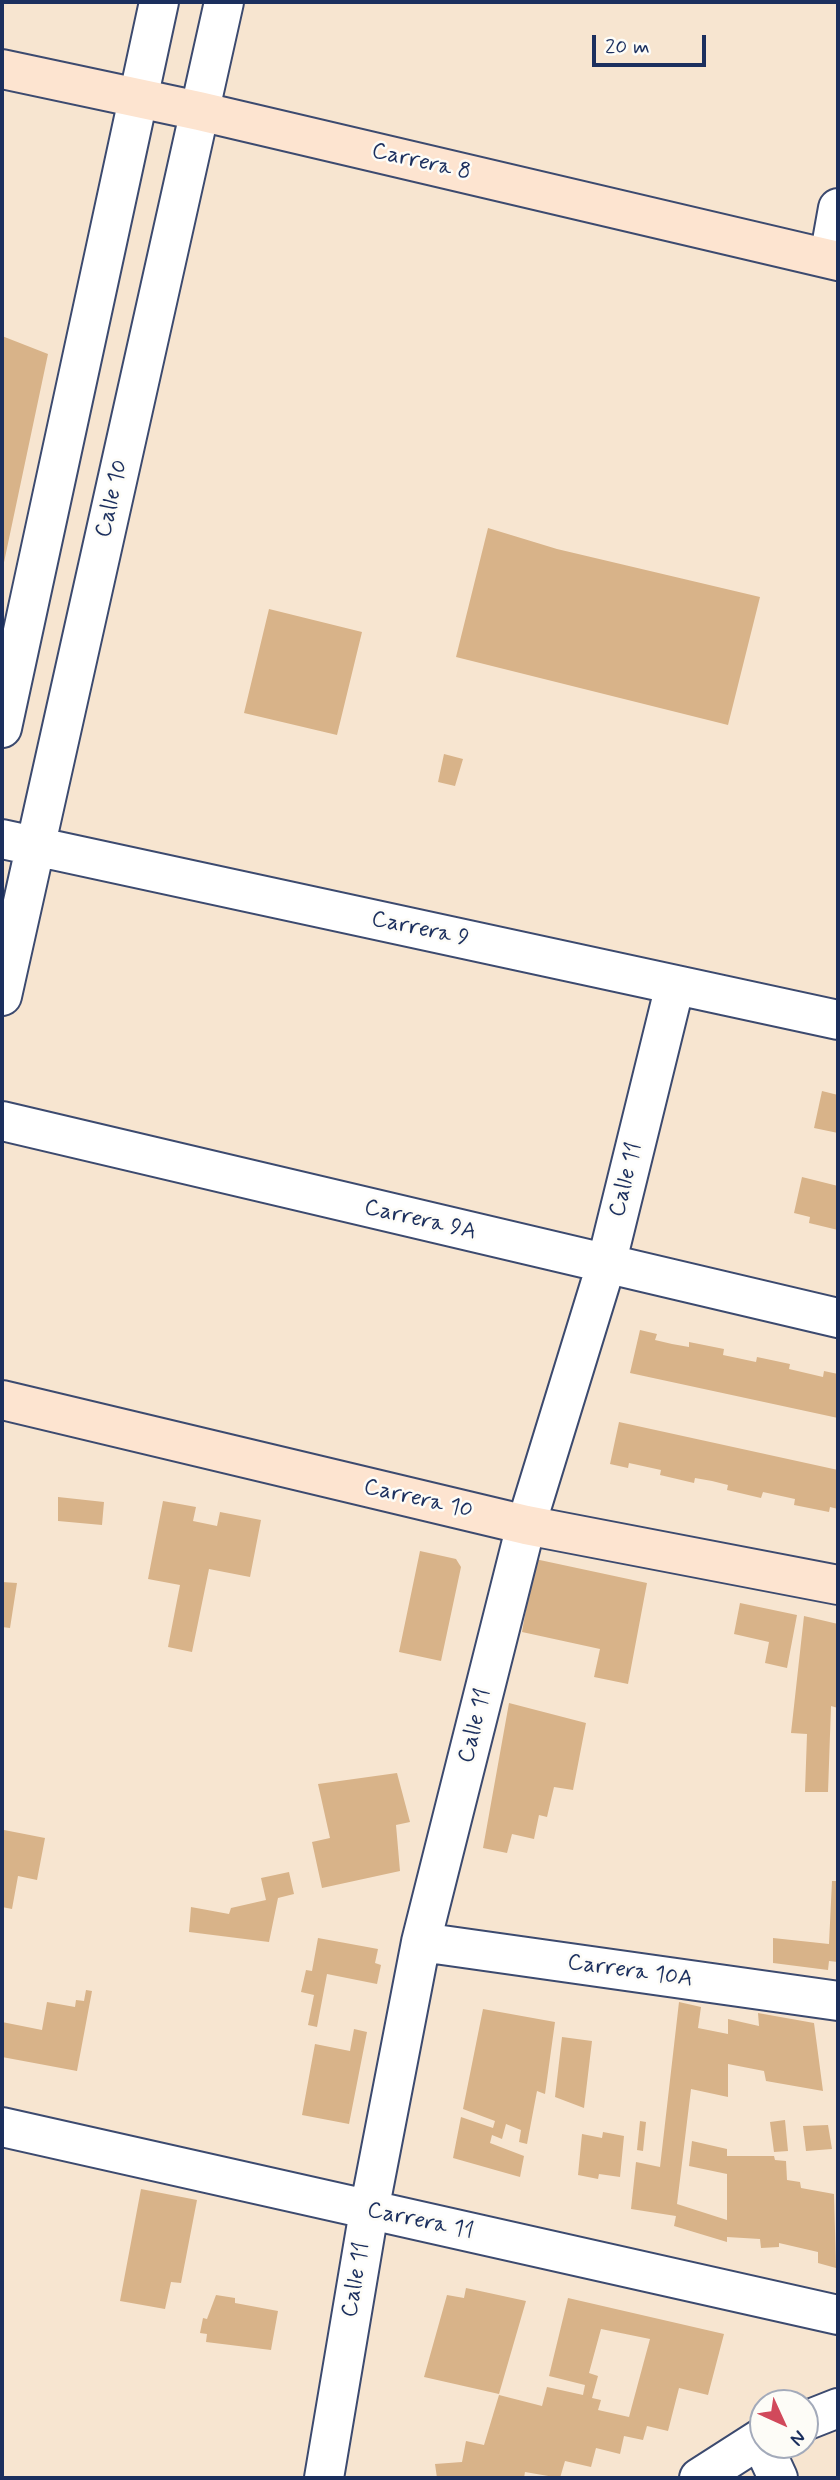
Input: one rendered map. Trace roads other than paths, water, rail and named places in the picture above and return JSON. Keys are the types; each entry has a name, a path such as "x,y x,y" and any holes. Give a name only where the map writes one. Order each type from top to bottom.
{"street":[{"path":"2,728 159,2"},
{"name":"Calle 10","path":"2,996 18,843 224,2"},
{"name":"Carrera 8","path":"2,69 199,111 834,259"},
{"path":"834,259 838,208"},
{"name":"Carrera 9","path":"18,843 838,1020"},
{"name":"Calle 11","path":"324,2478 369,2211 421,1942 526,1525 606,1265 675,985"},
{"name":"Carrera 9A","path":"2,1121 838,1318"},
{"name":"Carrera 10","path":"2,1400 526,1525 838,1584"},
{"name":"Carrera 10A","path":"421,1942 838,2001"},
{"name":"Carrera 11","path":"2,2127 838,2315"},
{"path":"819,2415 838,2407"},
{"path":"699,2478 749,2446"},
{"path":"770,2459 778,2478"}]}
